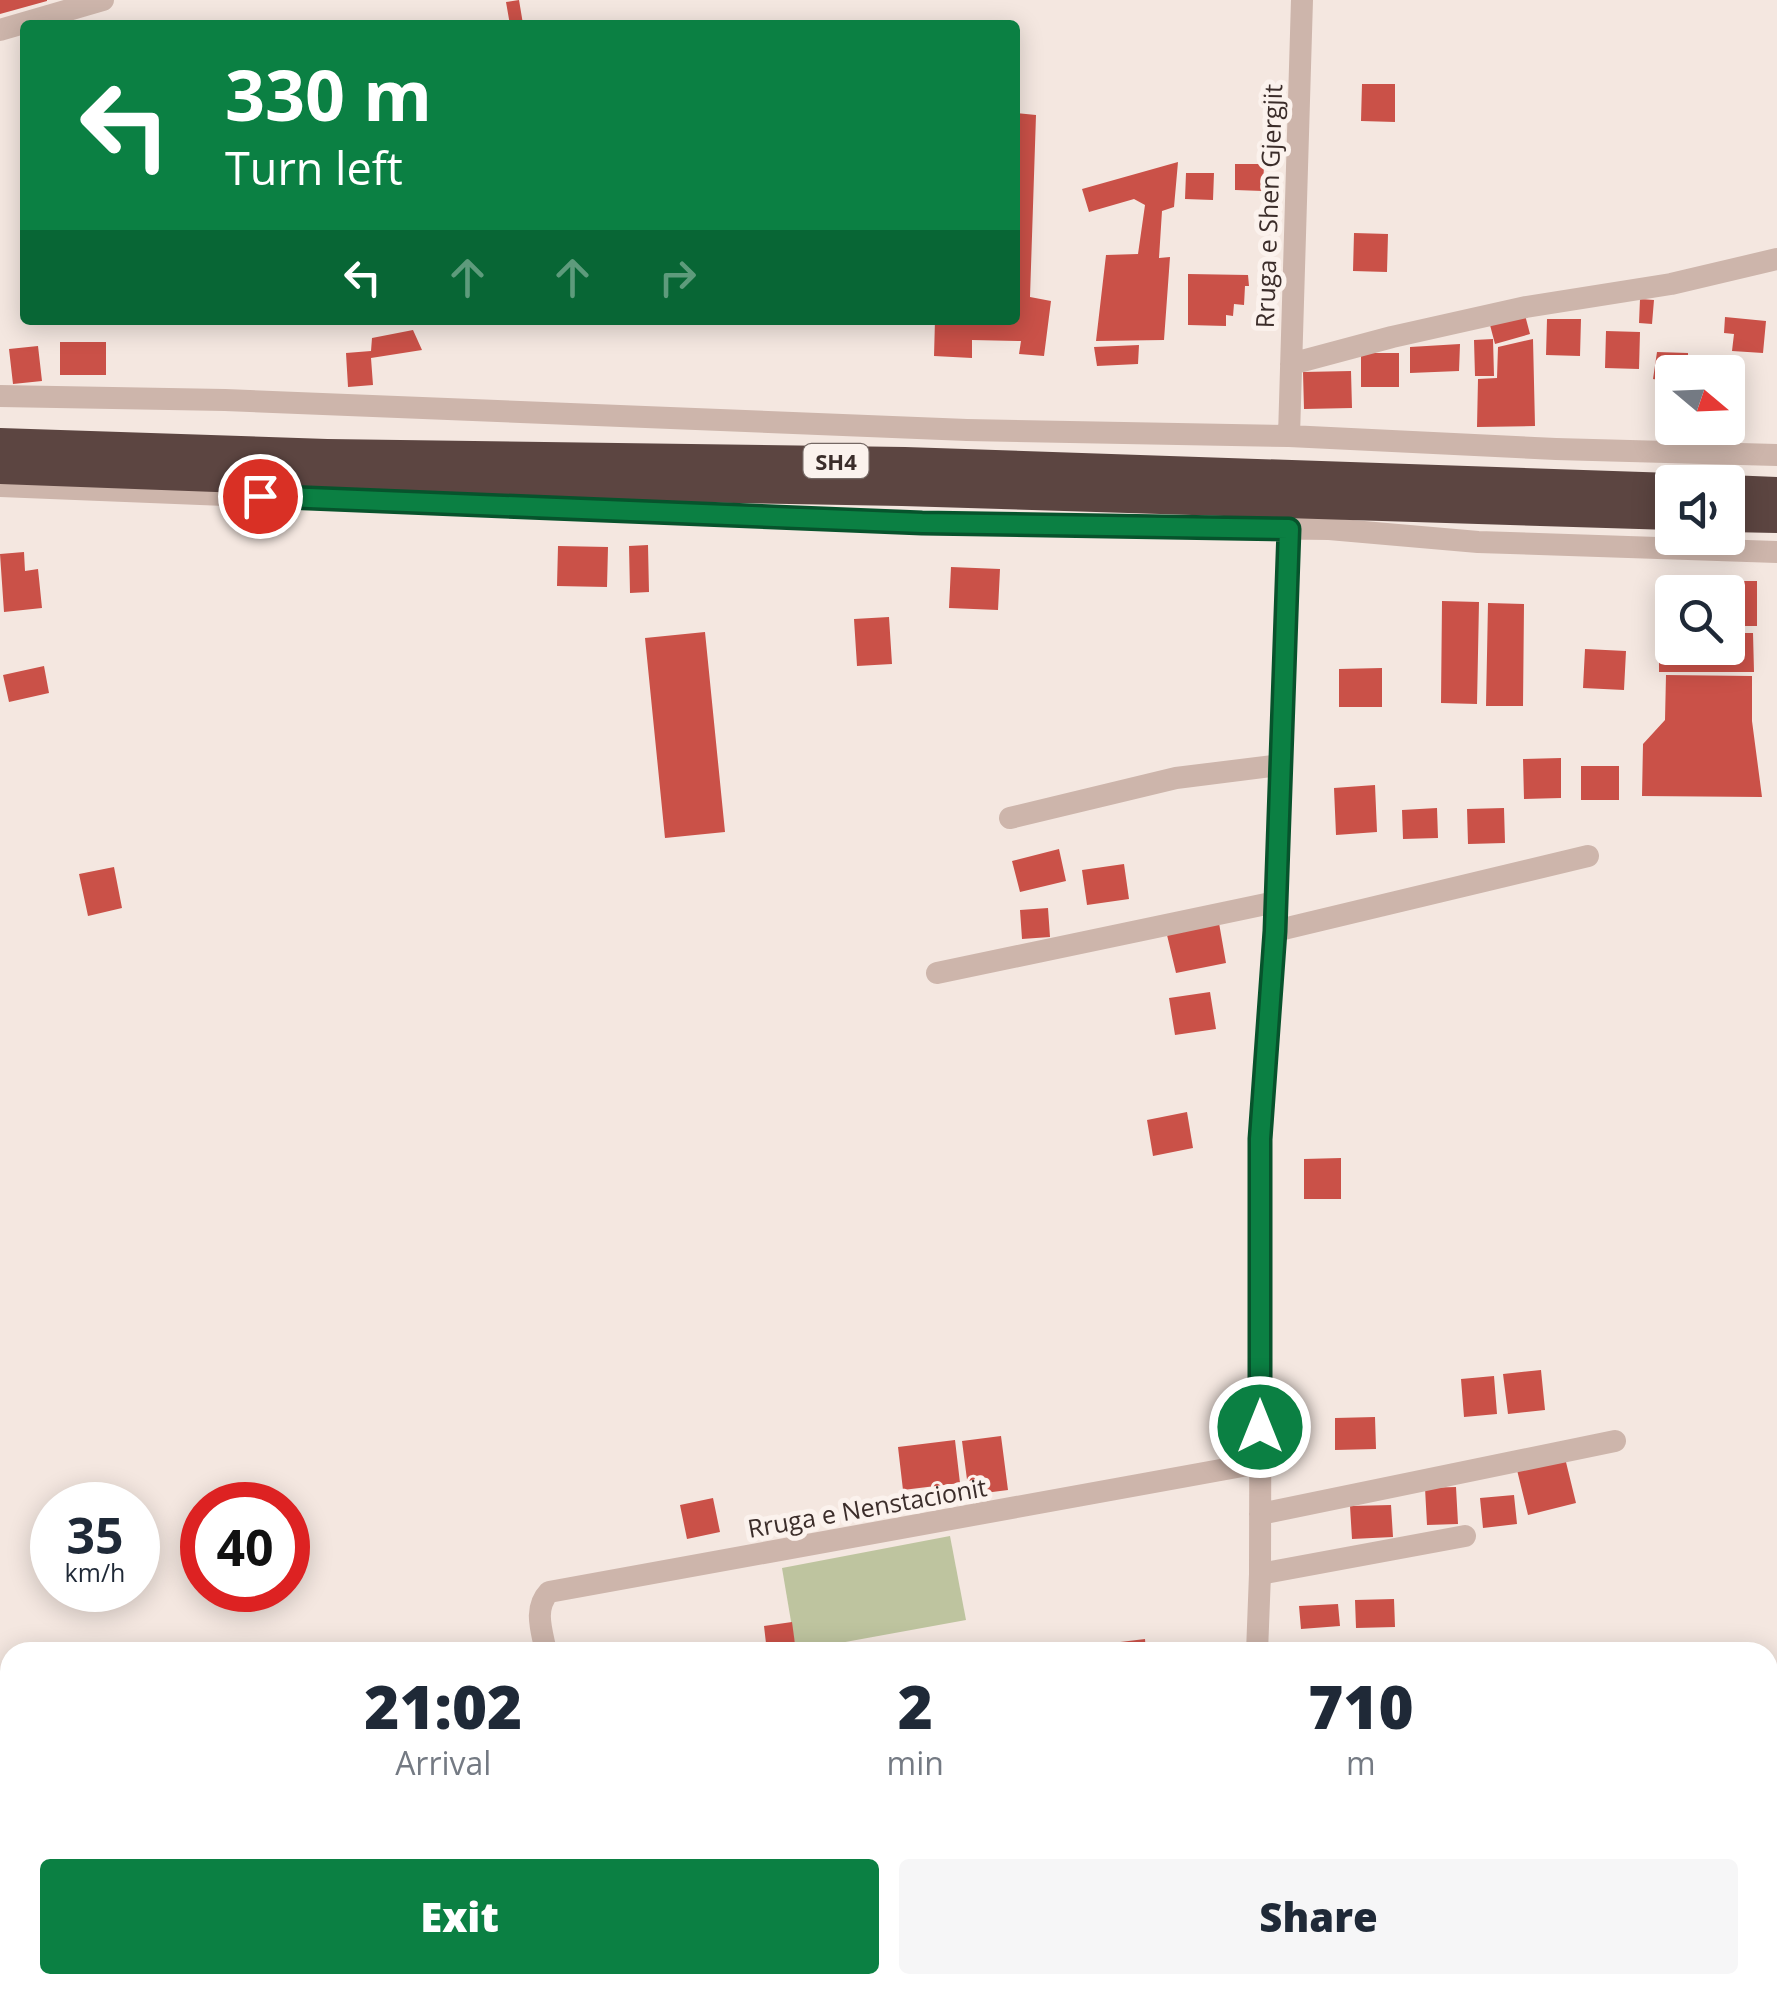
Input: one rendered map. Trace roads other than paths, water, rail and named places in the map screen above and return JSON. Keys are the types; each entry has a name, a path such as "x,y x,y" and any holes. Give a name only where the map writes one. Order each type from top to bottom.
{"highway":[{"name":"SH4","path":"0,442 327,454 905,462 1655,487"},
{"name":"SH4","path":"0,469 326,481 902,491 1655,514"},
{"path":"0,478 58,480 69,488"},
{"path":"1745,491 1777,492"},
{"path":"1745,517 1777,518"}],"street":[{"path":"34,20 103,0"},
{"name":"Rruga e Shen Gjergjit","path":"1289,425 1302,0"},
{"path":"1291,364 1392,336 1526,307 1671,284 1777,259"},
{"path":"0,396 350,404 967,430 1289,425 1556,449 1777,455"},
{"path":"0,486 922,523 1328,529 1478,542 1777,552"},
{"path":"1258,1642 1260,1139 1275,931 1289,529"},
{"path":"1010,818 1176,778 1280,765"},
{"path":"1275,931 1588,856"},
{"path":"937,973 1276,902"},
{"path":"1260,1514 1615,1440"},
{"name":"Rruga e Nenstacionit","path":"544,1642 539,1612 540,1602 549,1592 1259,1463"},
{"path":"1260,1574 1465,1536"}]}
